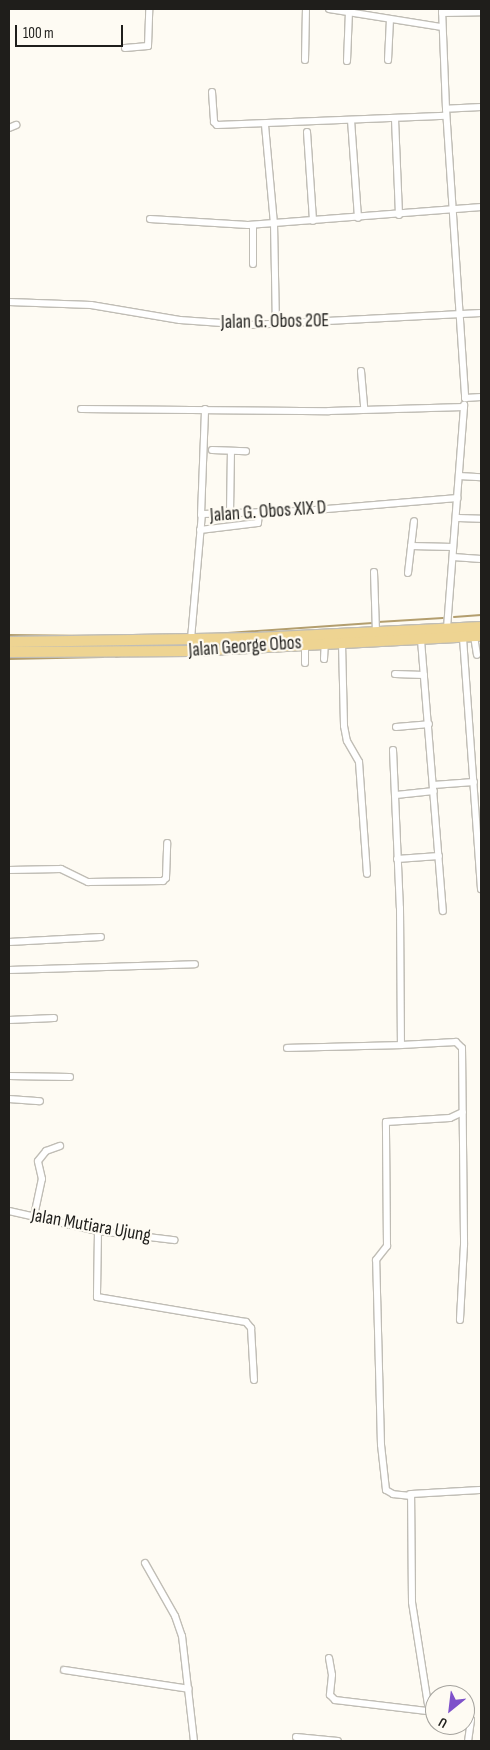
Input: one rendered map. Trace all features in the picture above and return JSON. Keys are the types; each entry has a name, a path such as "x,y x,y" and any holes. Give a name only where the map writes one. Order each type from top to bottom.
{"main road":[{"name":"Jalan George Obos","path":"9,642 190,639 481,627"},
{"name":"Jalan George Obos","path":"9,652 191,651 305,643 421,640 478,636"}],"street":[{"path":"125,48 148,46 150,9"},
{"path":"305,60 306,9"},
{"path":"329,9 441,27"},
{"path":"447,628 453,547 458,518 457,498 465,398 441,27 442,11 481,12"},
{"path":"347,61 349,12"},
{"path":"388,60 390,20"},
{"path":"212,92 216,125 265,125 394,119 481,107"},
{"path":"394,119 399,215"},
{"path":"352,120 358,218"},
{"path":"265,125 274,223 276,324"},
{"path":"307,132 313,221"},
{"path":"150,220 253,225 399,215 481,207"},
{"path":"253,225 253,264"},
{"name":"Jalan G. Obos 20E","path":"9,302 91,305 198,322 276,324 481,313"},
{"path":"361,371 364,409"},
{"path":"465,398 481,397"},
{"path":"81,409 464,407"},
{"path":"201,515 205,409"},
{"path":"212,450 246,451"},
{"path":"230,512 231,451"},
{"path":"459,476 481,477"},
{"name":"Jalan G. Obos XIX D","path":"190,639 201,515 457,498"},
{"path":"200,530 258,523 258,512"},
{"path":"458,518 481,519"},
{"path":"408,573 414,521"},
{"path":"411,546 453,547"},
{"path":"453,557 481,559"},
{"path":"374,572 376,631"},
{"path":"477,655 478,636"},
{"path":"464,638 481,889"},
{"path":"421,640 443,910"},
{"path":"324,659 325,642"},
{"path":"305,643 305,664"},
{"path":"342,643 344,726 360,770 367,874"},
{"path":"395,674 424,674"},
{"path":"396,727 429,724"},
{"path":"393,750 396,795 401,1045"},
{"path":"396,795 474,782"},
{"path":"9,870 61,868 88,882 163,881 166,878 167,843"},
{"path":"397,859 439,856"},
{"path":"9,942 101,937"},
{"path":"9,970 195,964"},
{"path":"9,1020 54,1018"},
{"path":"287,1048 460,1044 463,1112 464,1245 460,1320"},
{"path":"9,1076 70,1077"},
{"path":"9,1099 40,1101"},
{"path":"463,1112 452,1118 391,1120 385,1125 387,1246 376,1260 381,1445 386,1490 393,1494 481,1490"},
{"path":"34,1216 42,1179 38,1161 46,1151 60,1146"},
{"name":"Jalan Mutiara Ujung","path":"9,1211 98,1231 174,1240"},
{"path":"98,1231 97,1297 243,1321 250,1328 254,1380"},
{"path":"410,1494 412,1602 427,1685"},
{"path":"145,1563 179,1626 189,1689 194,1741"},
{"path":"329,1658 332,1675 332,1699 425,1710"},
{"path":"64,1670 189,1689"},
{"path":"296,1737 338,1741"}],"waterway":[{"path":"454,617 481,615"},
{"path":"378,622 443,618"},
{"path":"213,634 373,623"},
{"path":"9,635 96,636"},
{"path":"116,657 121,656"},
{"path":"9,659 103,657"}]}
